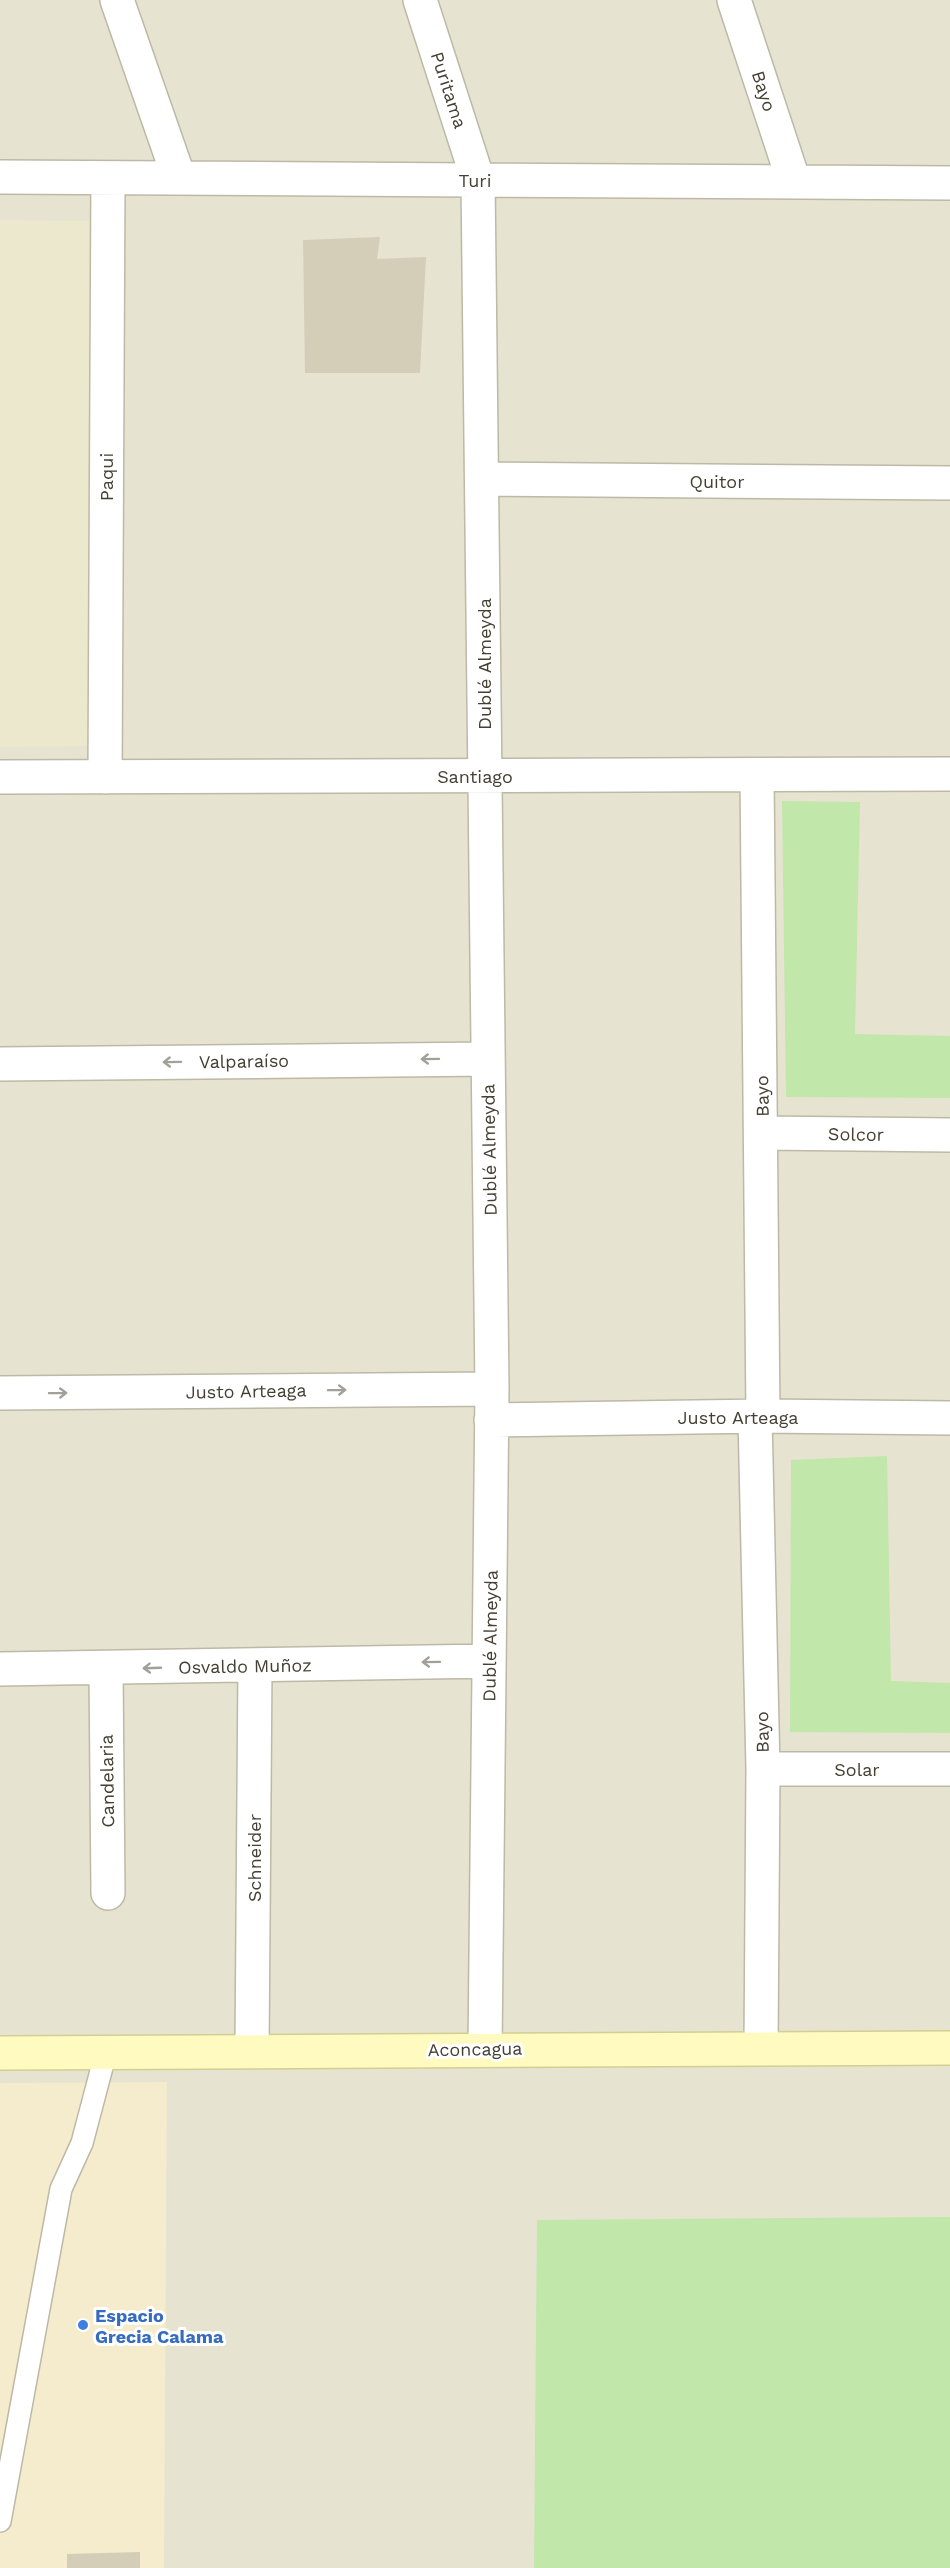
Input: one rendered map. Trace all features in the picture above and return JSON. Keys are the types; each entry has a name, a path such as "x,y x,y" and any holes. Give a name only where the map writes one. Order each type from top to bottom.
{"street":[{"path":"117,0 179,178"},
{"name":"Puritama","path":"420,0 478,180"},
{"name":"Bayo","path":"734,0 794,182"},
{"name":"Turi","path":"0,177 950,183"},
{"name":"Paqui","path":"105,777 108,178"},
{"name":"Dublé Almeyda","path":"478,180 484,479 484,776 491,1404 485,2049"},
{"name":"Quitor","path":"484,479 950,483"},
{"name":"Santiago","path":"0,777 950,774"},
{"name":"Bayo","path":"757,775 762,1133 759,1416 763,1769 761,2047"},
{"name":"Valparaíso","path":"0,1064 488,1059"},
{"name":"Solcor","path":"762,1133 950,1135"},
{"name":"Justo Arteaga","path":"0,1393 491,1404 759,1416 950,1418"},
{"name":"Osvaldo Muñoz","path":"0,1669 489,1661"},
{"name":"Schneider","path":"252,2051 255,1665"},
{"name":"Candelaria","path":"106,1669 108,1893"},
{"name":"Solar","path":"763,1769 950,1769"},
{"name":"Aconcagua","path":"0,2053 761,2047 950,2048"}],"lane":[{"path":"0,2521 61,2189 82,2143 106,2052"}],"shaded area":[{"path":"0,0 950,0 950,2568 0,2568"},
{"path":"0,220 93,221 88,746 0,747"},
{"name":"Espacio Grecia Calama","path":"167,2082 164,2568 0,2568 0,2083"}],"green space":[{"path":"782,801 860,802 855,1034 950,1036 950,1098 786,1097"},
{"path":"887,1456 891,1681 950,1683 950,1733 790,1732 791,1460"},
{"path":"950,2217 950,2568 534,2568 537,2220"}],"building":[{"path":"380,237 377,259 426,257 420,373 305,373 303,240"},
{"path":"140,2552 140,2568 67,2568 67,2554"}],"place":[{"name":"Espacio Grecia Calama","path":"83,2325"}]}
